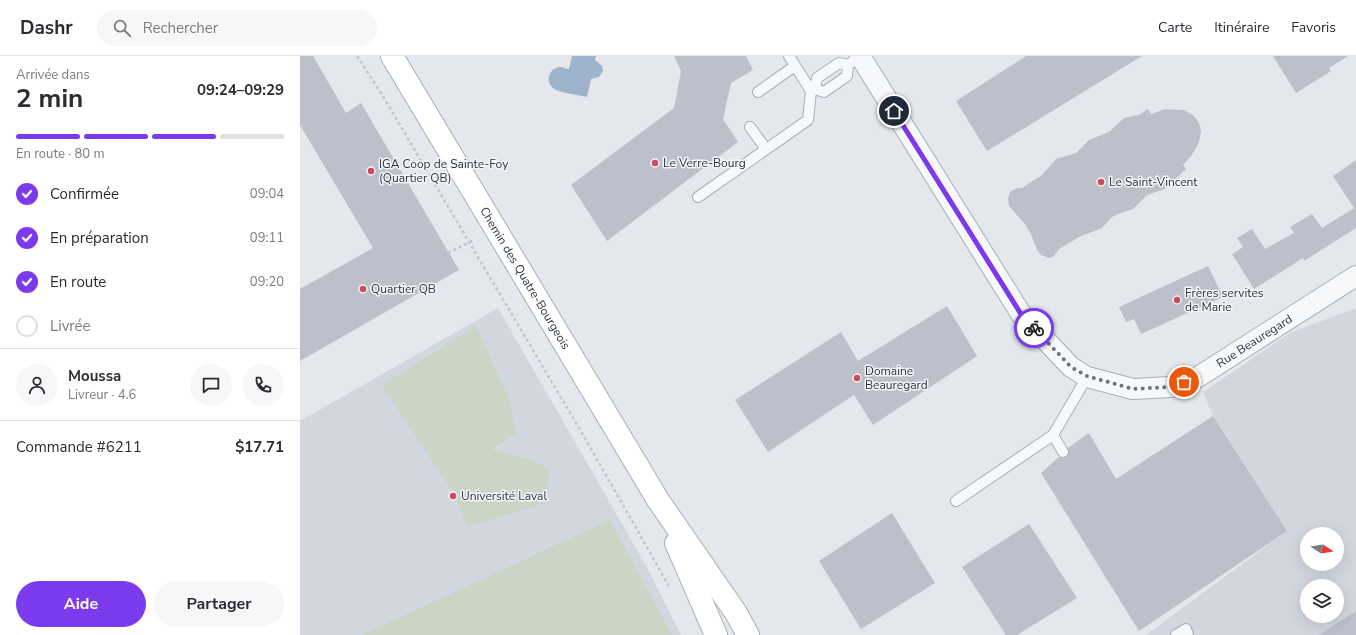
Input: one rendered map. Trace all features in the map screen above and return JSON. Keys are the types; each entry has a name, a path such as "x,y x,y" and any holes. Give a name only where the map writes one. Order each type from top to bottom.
{"main road":[{"name":"Chemin des Quatre-Bourgeois","path":"392,56 658,500 736,612 748,635"},
{"name":"Chemin des Quatre-Bourgeois","path":"658,500 716,635"}],"street":[{"name":"Rue Beauregard","path":"856,59 1021,314 1071,367 1087,376 1133,389 1171,387 1178,385 1198,377 1356,276"}],"lane":[{"path":"789,56 813,90 824,92 847,76 856,59"},
{"path":"698,197 808,120 813,90 817,78 839,63 856,59"},
{"path":"758,92 795,66"},
{"path":"750,127 766,149"},
{"path":"956,501 1053,435 1087,376"},
{"path":"1053,435 1063,452"},
{"path":"1176,635 1186,629 1188,635"}],"path":[{"path":"357,56 381,93 586,440 671,590"},
{"path":"381,93 386,90"},
{"path":"448,253 469,244 474,240"}],"shaded area":[{"name":"Université Laval","path":"498,308 649,571 681,635 300,635 300,421"},
{"path":"1356,308 1356,635 1146,635 1287,531 1213,416 1203,392 1290,333"}],"green space":[{"path":"476,326 509,398 516,434 490,449 526,458 550,469 544,503 467,526 454,493 382,385"},
{"path":"610,520 672,635 362,635 366,633"}],"water":[{"path":"572,56 596,56 595,60 602,66 603,71 599,77 591,79 587,97 556,90 549,82 549,75 556,68 560,67 569,69"}],"building":[{"path":"300,56 313,56 346,113 361,103 459,270 300,361 300,289 373,248 300,125"},
{"name":"Le Verre-Bourg","path":"674,56 746,56 753,70 731,83 723,119 738,142 607,241 571,185 674,108 681,71"},
{"path":"1026,56 1142,56 987,151 956,101"},
{"path":"1273,56 1348,56 1329,68 1331,71 1296,93"},
{"name":"Le Saint-Vincent","path":"1148,109 1151,114 1165,109 1184,110 1194,116 1199,123 1201,131 1199,142 1192,155 1183,165 1186,169 1165,189 1147,195 1133,209 1112,217 1102,228 1079,237 1059,249 1054,256 1049,258 1041,255 1037,250 1031,234 1025,224 1009,206 1008,198 1010,192 1017,188 1022,188 1042,175 1056,159 1076,153 1089,140 1109,132 1124,118 1139,115"},
{"path":"1356,160 1356,228 1304,261 1303,258 1254,289 1232,254 1243,247 1237,238 1252,229 1265,249 1294,233 1290,227 1312,214 1322,228 1354,208 1333,176"},
{"name":"Frères servites de Marie","path":"1208,266 1223,297 1141,334 1134,319 1126,322 1119,307"},
{"name":"Domaine Beauregard","path":"947,306 977,356 873,425 854,395 768,452 735,400 841,332 858,361"},
{"path":"1213,416 1287,531 1139,631 1041,473 1059,457 1067,457 1069,452 1068,448 1089,433 1116,479"},
{"path":"892,513 935,583 861,629 819,561"},
{"path":"1029,524 1077,598 1017,635 1006,635 962,567"},
{"path":"1356,611 1356,635 1319,635 1338,623 1344,623 1344,619"}],"way so far":[{"path":"1034,328 1071,367 1087,376 1133,389 1171,387 1184,382"}],"place":[{"name":"Le Verre-Bourg","path":"655,163"},
{"name":"IGA Coop de Sainte-Foy (Quartier QB)","path":"371,171"},
{"name":"Le Saint-Vincent","path":"1101,182"},
{"name":"Quartier QB","path":"363,289"},
{"name":"Frères servites de Marie","path":"1177,300"},
{"name":"Domaine Beauregard","path":"857,378"},
{"name":"Université Laval","path":"453,496"}],"route":[{"path":"894,111 1021,314 1034,328"}]}
